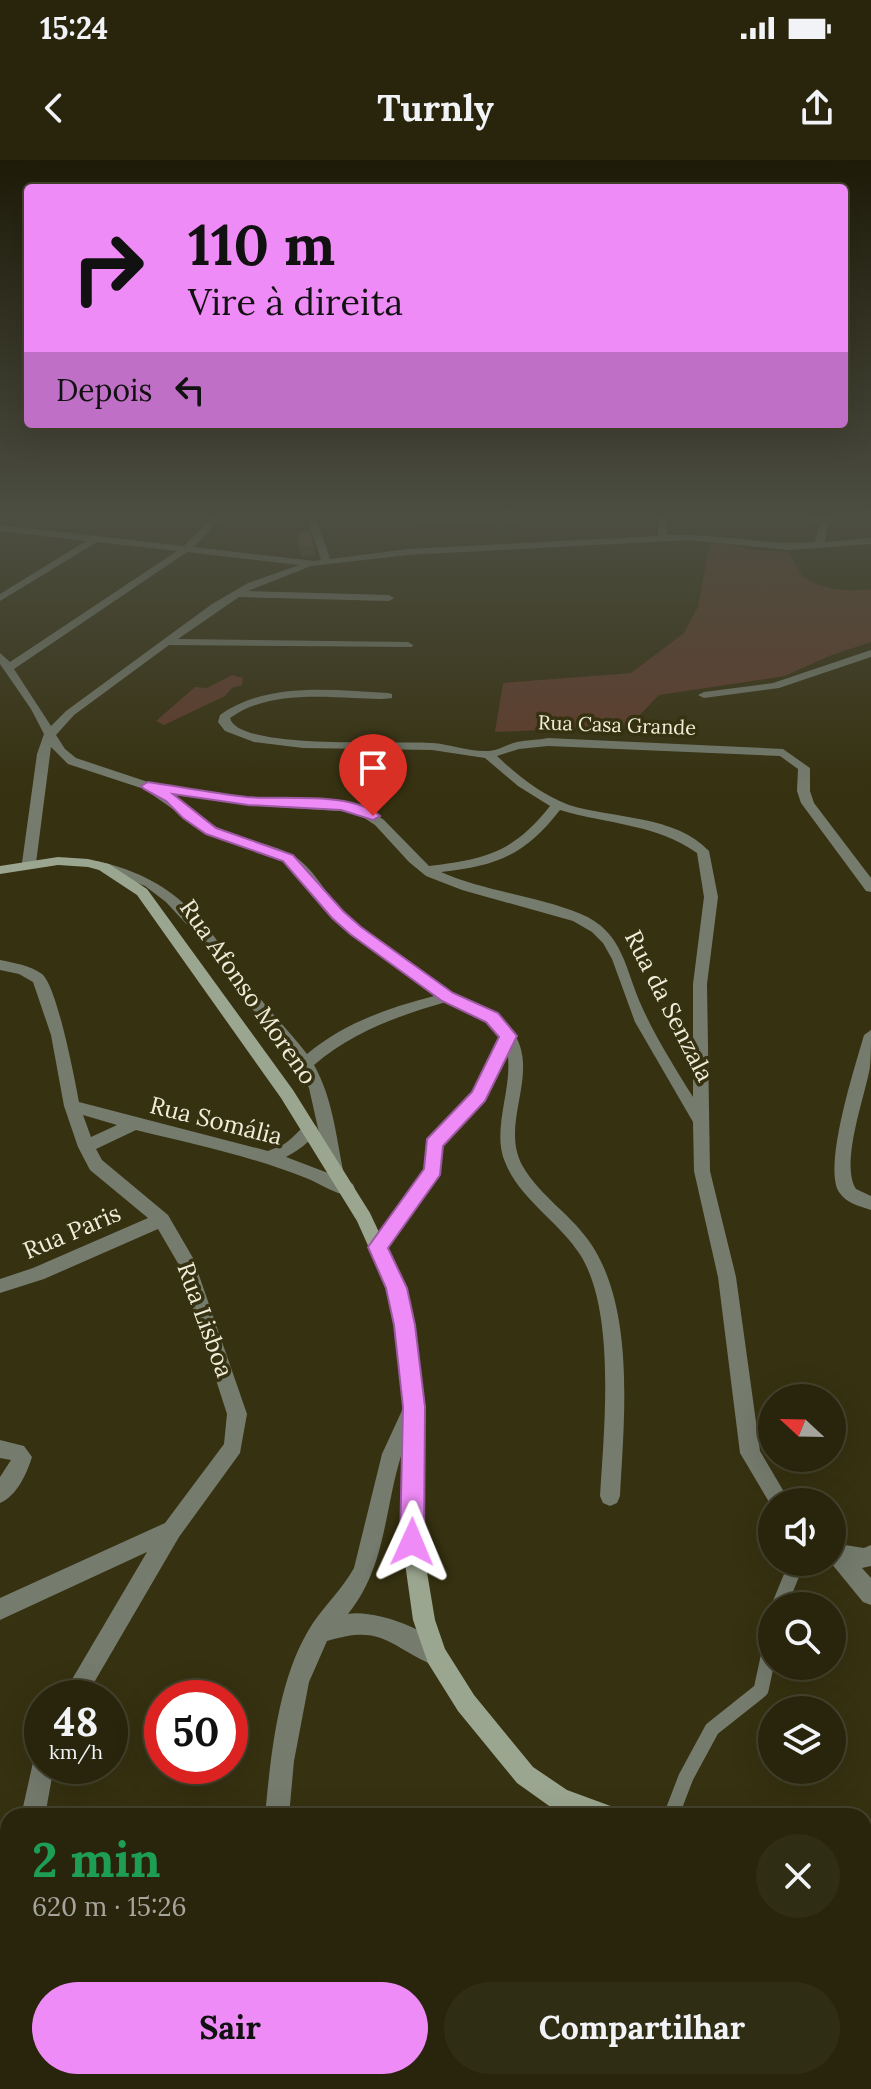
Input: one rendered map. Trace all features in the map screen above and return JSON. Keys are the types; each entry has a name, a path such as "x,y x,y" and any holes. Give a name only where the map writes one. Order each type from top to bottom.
{"main road":[{"name":"Rua Afonso Moreno","path":"0,870 29,863 58,861 97,865 126,879 142,892 266,1061 347,1189 396,1288 404,1325 414,1407 412,1542 424,1620 436,1655 466,1703 525,1775 560,1800 584,1808"}],"street":[{"path":"8,668 99,607"},
{"path":"29,863 43,754 50,734 78,706 217,607"},
{"path":"168,642 408,645"},
{"path":"704,695 775,686 871,653"},
{"name":"Rua da Senzala","path":"0,656 65,757 148,786 248,801 358,808 394,834 426,870 452,881 542,905 580,919 603,933 613,946 634,1004 672,1078 699,1118 702,1171 727,1277 750,1453 771,1488"},
{"name":"Rua Casa Grande","path":"388,696 282,696 240,705 224,717 224,722 240,735 280,743 432,746 489,755 517,746 548,742 783,753 804,768 804,793 810,806 859,867 871,888"},
{"path":"489,755 503,769 557,805 685,837 703,851 711,897 700,984 702,1057 699,1118"},
{"path":"148,786 171,798 211,831 288,858 337,915 447,997 492,1017 508,1036 515,1053 516,1076 507,1116 508,1149 514,1165 593,1261 604,1299 612,1351 610,1496"},
{"path":"426,870 499,858 530,839 557,805"},
{"name":"Rua Afonso Moreno","path":"97,865 127,871 153,883 184,908 305,1064 319,1095 335,1170"},
{"name":"Rua Lisboa","path":"0,965 23,970 39,979 58,1035 72,1106 86,1147 96,1165 162,1220 187,1263 237,1414 233,1447 172,1530 83,1680"},
{"path":"305,1064 354,1027 381,1015 447,997"},
{"path":"871,1035 841,1176 846,1190 871,1203"},
{"name":"Rua Somália","path":"72,1106 131,1125 270,1158 318,1174 347,1189"},
{"path":"86,1147 131,1125"},
{"path":"270,1158 293,1146 310,1130"},
{"name":"Rua Paris","path":"0,1286 38,1274 162,1220"},
{"path":"278,1808 290,1709 298,1681 320,1632 353,1591 364,1571 392,1454 414,1407"},
{"path":"0,1449 17,1452 22,1457 18,1469 0,1493"},
{"path":"0,1609 172,1530"},
{"path":"846,1555 865,1558 871,1555"},
{"path":"846,1566 871,1594"},
{"path":"320,1632 363,1621 383,1626 436,1655"},
{"path":"34,1808 39,1784"}],"lane":[{"path":"377,1247 433,1170 433,1144 478,1096 508,1036"},
{"path":"674,1808 686,1777 712,1729 761,1690 763,1680"}],"shaded area":[{"path":"698,607 871,607 871,642 829,656 785,676 659,695 629,726 495,732 503,683 631,673 684,633"},
{"path":"232,675 243,678 242,685 232,688 225,696 164,725 156,721 195,687 207,688"}],"route":[{"path":"373,816 358,808 341,805 288,805 148,786 171,798 211,831 288,858 337,915 356,931 447,997 492,1017 508,1036 478,1096 454,1118 433,1144 433,1170 377,1247 396,1288 414,1407 412,1542"}]}
